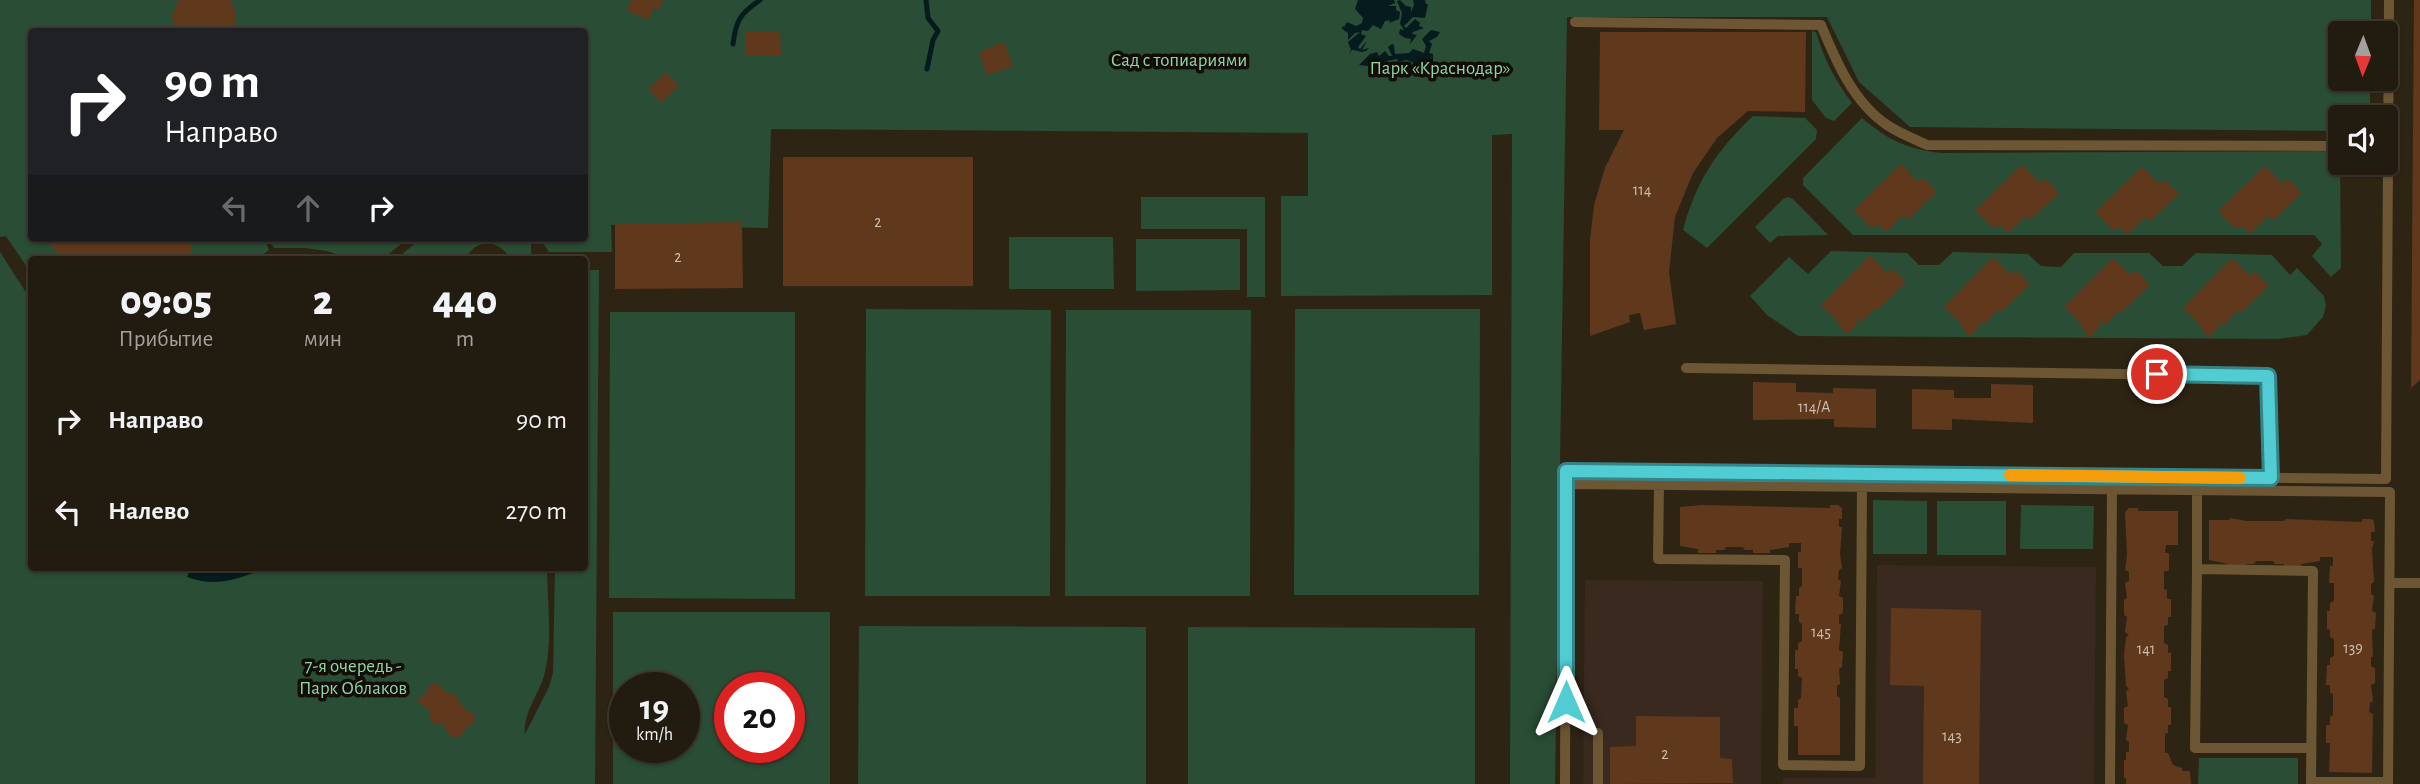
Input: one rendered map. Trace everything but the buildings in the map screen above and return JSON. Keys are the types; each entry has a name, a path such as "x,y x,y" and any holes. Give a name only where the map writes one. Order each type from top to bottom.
{"lane":[{"path":"1566,784 1566,471 2386,479 2389,0"},
{"path":"1575,22 1821,25 1836,62 1864,104 1888,126 1927,145 2328,146"},
{"path":"1686,368 2268,376 2271,478"},
{"path":"1566,485 2390,492 2388,783 2311,782 2313,570 2197,569"},
{"path":"1659,485 1658,559 1785,561 1783,765 1860,766 1862,487"},
{"path":"2110,784 2112,489"},
{"path":"2197,490 2195,748 2311,748"},
{"path":"2391,583 2420,583"},
{"path":"1598,733 1598,784"}],"shaded area":[{"path":"1877,565 2096,567 2094,784 1783,784 1783,778 1875,778"},
{"path":"1585,580 1763,581 1761,784 1583,784"}],"green space":[{"name":"Парк «Краснодар»","path":"0,0 2371,0 2371,21 2328,21 2328,91 2370,91 2370,105 2328,105 2328,131 1910,127 1859,82 1827,17 1567,17 1555,784 1510,784 1512,134 1492,135 1492,295 1281,296 1281,196 1308,196 1308,133 771,129 768,228 611,225 612,252 549,252 543,242 588,242 588,28 28,28 28,242 95,242 108,256 28,256 28,269 6,236 0,237"},
{"path":"1812,31 1816,32 1831,69 1852,103 1834,121 1826,118 1812,100"},
{"path":"1753,116 1805,118 1817,130 1816,139 1707,248 1683,230 1688,212 1709,167"},
{"path":"1862,118 1898,142 1941,153 2328,151 2328,175 2340,175 2341,268 2331,277 2312,256 2322,244 2314,235 1853,235 1803,185 1803,178"},
{"path":"1141,197 1265,197 1265,297 1247,297 1247,229 1141,229"},
{"path":"1788,197 1828,235 1778,236 1770,243 1755,227"},
{"path":"1009,237 1113,237 1114,289 1009,289"},
{"path":"1136,239 1240,239 1240,290 1136,291"},
{"path":"109,242 266,242 269,250 261,256 123,256"},
{"path":"271,242 404,242 386,256 341,256 305,248 274,248"},
{"path":"417,242 531,242 531,256 508,256 494,245 481,244 468,256 400,256"},
{"path":"1831,251 1907,253 1919,265 1939,265 1953,252 2028,254 2041,266 2061,267 2074,253 2149,253 2163,266 2182,266 2196,253 2272,255 2290,275 2297,268 2324,296 2326,306 2323,317 2307,335 2278,339 1798,336 1767,315 1750,296 1789,257 1808,274"},
{"name":"7-я очередь - Парк Облаков","path":"0,252 28,294 28,571 547,571 547,659 543,680 529,710 525,734 549,687 553,673 555,571 588,571 588,270 599,270 595,784 0,784"},
{"path":"293,254 306,256 274,256"},
{"path":"866,309 1051,310 1050,596 865,596"},
{"path":"1295,309 1480,309 1479,595 1294,595"},
{"path":"1066,310 1251,310 1250,596 1065,596"},
{"path":"610,312 795,312 795,599 609,598"},
{"path":"1873,500 1927,501 1927,554 1873,554"},
{"path":"1937,501 2006,501 2006,555 1937,555"},
{"path":"2021,505 2094,506 2093,549 2020,549"},
{"path":"613,612 830,612 830,784 613,784 613,763 700,763 700,672 613,672"},
{"path":"859,626 1146,627 1146,784 858,784"},
{"path":"1188,627 1475,628 1475,784 1188,784"},
{"path":"2199,758 2298,758 2298,784 2198,784"}],"water":[{"path":"1358,0 1394,0 1395,3 1388,6 1396,6 1396,10 1400,12 1399,19 1389,23 1390,20 1385,21 1381,29 1373,25 1368,31 1362,30 1361,34 1366,36 1358,47 1360,49 1367,41 1362,50 1369,48 1363,52 1352,50 1349,55 1351,50 1348,42 1360,32 1348,40 1348,33 1342,26 1347,22 1356,26 1362,23 1363,18 1355,9"},
{"path":"1400,0 1411,7 1411,12 1413,0 1425,0 1428,4 1425,18 1413,17 1404,26 1406,28 1415,19 1420,23 1419,26 1424,28 1413,32 1412,34 1417,35 1410,44 1411,39 1399,34 1400,29 1404,30 1400,24 1402,13 1397,1"},
{"path":"1431,30 1440,32 1429,41 1432,44 1429,53 1433,54 1433,62 1427,61 1423,67 1414,66 1414,63 1407,60 1398,62 1397,59 1387,61 1384,66 1377,62 1367,66 1359,65 1370,54 1377,52 1379,56 1385,51 1392,56 1388,47 1392,44 1395,54 1409,53 1413,49 1424,53 1426,46 1422,39"},
{"path":"189,571 257,571 218,582 187,577"}],"waterway":[{"path":"733,44 740,18 760,0"},
{"path":"926,0 928,18 938,31 933,40 927,69"}],"slow traffic":[{"path":"2010,475 2240,478"}],"route":[{"path":"1566,702 1566,471 2271,478 2268,376 2157,374"}],"park label":[{"name":"Сад с топиариями","path":"1179,59"}]}
